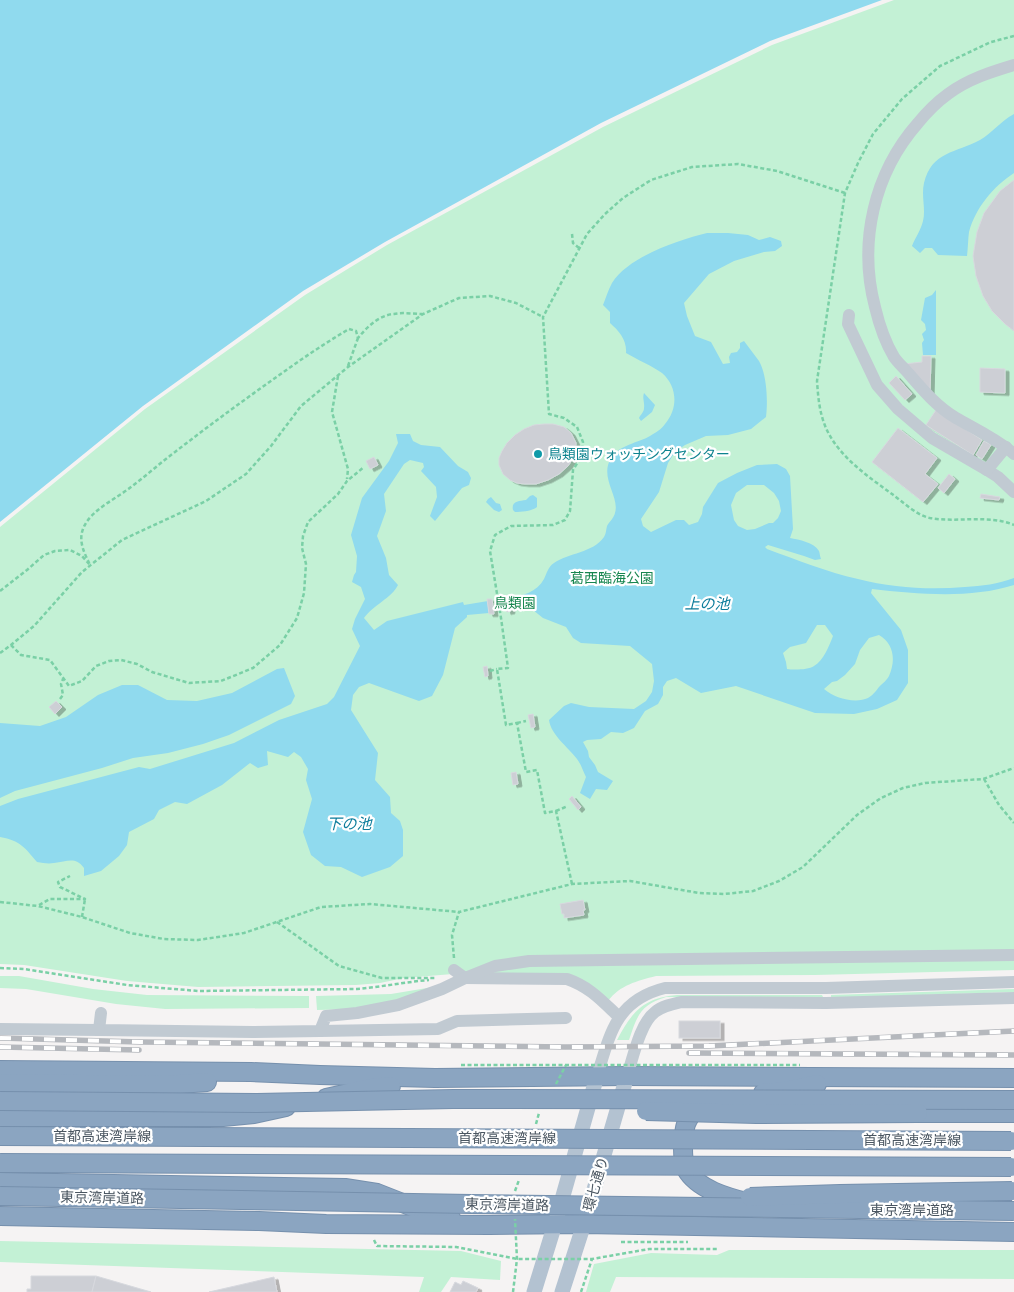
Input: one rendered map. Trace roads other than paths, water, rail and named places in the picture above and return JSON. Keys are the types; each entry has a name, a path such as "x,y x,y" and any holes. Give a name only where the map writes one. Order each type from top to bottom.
{"highway":[{"path":"0,1070 251,1072 436,1078 597,1076 1014,1078"},
{"path":"0,1083 164,1085 320,1075"},
{"path":"843,1077 785,1091 742,1093 717,1098 699,1105 687,1118 683,1156 686,1168 692,1178 704,1187 739,1200 798,1210 824,1211 860,1219 887,1230"},
{"path":"915,1077 1014,1084"},
{"path":"0,1118 224,1117 254,1114 371,1088 436,1078"},
{"path":"453,1099 641,1111 756,1114 1014,1113"},
{"path":"0,1101 257,1103 453,1099 1014,1100"},
{"name":"首都高速湾岸線","path":"0,1136 1012,1141"},
{"name":"首都高速湾岸線","path":"0,1163 1012,1167"},
{"path":"0,1182 345,1188 377,1193 433,1214 489,1226"},
{"path":"471,1204 1013,1191"},
{"name":"東京湾岸道路","path":"0,1196 794,1209 1014,1210"},
{"path":"0,1216 239,1220 326,1224 489,1226 584,1224 1014,1232"},
{"path":"0,1228 284,1228 326,1224"}],"main road":[{"name":"環七通り","path":"534,1292 597,1076"},
{"name":"環七通り","path":"562,1292 627,1076"}],"street":[{"path":"988,470 1010,450 953,416 927,395 895,358 886,342 871,292 868,244 871,218 879,191 891,161 906,136 928,111 947,94 964,83 987,73 1014,65"},
{"path":"849,315 848,324 877,385 898,409 932,438 988,470 1014,492"},
{"path":"320,1031 326,1016 357,1013 398,1005 442,989 495,966 529,961 895,954 1014,955"},
{"path":"454,970 465,978 567,979 589,989 619,1017"},
{"path":"597,1076 610,1033 619,1017 647,993 664,988 826,988 1014,982"},
{"path":"627,1076 645,1023 655,1011 681,1002 826,1003 1014,998"},
{"path":"99,1030 101,1013"},
{"path":"0,1029 253,1032 438,1029 457,1021 566,1018"}],"water":[{"path":"0,0 882,0 770,41 601,123 385,242 303,291 143,406 0,522"},
{"path":"1014,114 1014,173 992,191 976,214 969,232 967,256 938,255 932,248 925,248 920,253 912,246 923,221 924,183 928,172 946,154 980,140"},
{"name":"上の池","path":"707,233 728,233 748,235 759,240 770,237 781,241 782,246 775,251 764,252 734,261 709,274 684,303 695,336 711,342 723,364 730,363 729,357 731,353 737,352 740,348 740,343 744,341 759,361 764,373 766,388 766,417 751,429 728,435 706,436 685,445 675,452 668,463 659,492 641,519 643,526 651,532 676,520 684,520 689,525 698,522 703,507 718,483 757,465 777,464 786,469 790,476 793,529 790,538 814,545 819,551 821,559 815,560 768,545 765,547 767,549 835,573 885,584 925,588 952,588 978,586 1014,578 1014,585 962,594 925,594 872,589 871,593 901,630 908,650 908,683 897,700 877,709 854,714 815,713 736,686 701,693 676,678 667,681 663,687 663,695 658,704 645,711 634,728 623,733 611,732 601,739 583,742 598,772 613,781 607,790 596,789 590,799 580,793 586,777 580,763 556,736 549,720 564,706 571,703 589,707 634,709 646,701 652,692 654,681 652,664 630,646 581,643 573,638 566,627 543,618 528,606 511,609 509,598 524,595 533,590 541,583 554,563 587,550 604,537 616,507 607,473 611,458 624,447 662,428 669,418 674,405 671,385 662,373 626,353 624,340 610,323 610,312 603,305 612,283 630,265 668,245","holes":["747,485 764,485 774,493 779,501 781,511 773,523 747,530 738,526 734,520 731,505 736,493","817,625 825,625 833,636 823,657 814,666 797,670 787,669 783,653 790,647 806,643","879,635 891,648 893,658 891,670 886,680 871,696 863,700 845,699 833,695 824,689 845,675 855,664 860,650 869,638"]},
{"path":"936,290 936,355 923,355 922,343 924,340 922,334 926,330 925,324 921,320 925,298 932,295"},
{"path":"644,393 655,405 652,412 641,421 639,418 644,409"},
{"name":"下の池","path":"396,434 410,434 413,441 421,445 440,447 458,466 468,472 471,478 469,485 462,488 435,521 430,516 437,497 436,487 421,471 424,467 423,463 410,460 404,464 384,494 386,511 377,536 386,558 389,575 398,585 391,594 364,618 374,630 387,621 463,602 464,605 488,601 489,613 467,615 455,628 443,675 432,696 419,701 369,683 359,687 353,695 351,710 378,753 375,780 390,797 391,813 400,821 403,830 403,856 390,867 362,877 341,867 325,866 311,855 303,832 312,799 306,780 308,769 301,757 294,752 288,757 267,751 268,765 258,768 250,763 222,785 187,804 175,802 159,810 154,819 129,832 127,845 119,856 101,871 84,876 84,868 77,862 37,862 22,845 13,840 0,837 0,806 18,799 139,767 150,769 234,743 279,720 327,704 334,697 360,646 352,629 365,599 361,587 352,582 356,572 357,556 351,535 362,498 389,461 398,443"},
{"path":"533,495 537,498 537,507 524,511 515,512 513,510 514,503 526,500"},
{"path":"491,497 496,503 500,504 502,510 499,512 494,510 486,502"},
{"path":"284,668 295,696 291,704 229,735 168,753 133,758 15,791 0,798 0,723 40,726 66,717 98,695 122,685 138,685 167,700 197,701 232,693 277,669"}],"railway":[{"path":"0,1038 140,1042 565,1047 709,1046 1014,1031"},
{"path":"0,1047 139,1050"},
{"path":"689,1053 1014,1055"}],"place":[{"name":"鳥類園ウォッチングセンター","path":"538,454"}],"park label":[{"name":"葛西臨海公園","path":"612,578"},
{"name":"鳥類園","path":"515,603"}]}
